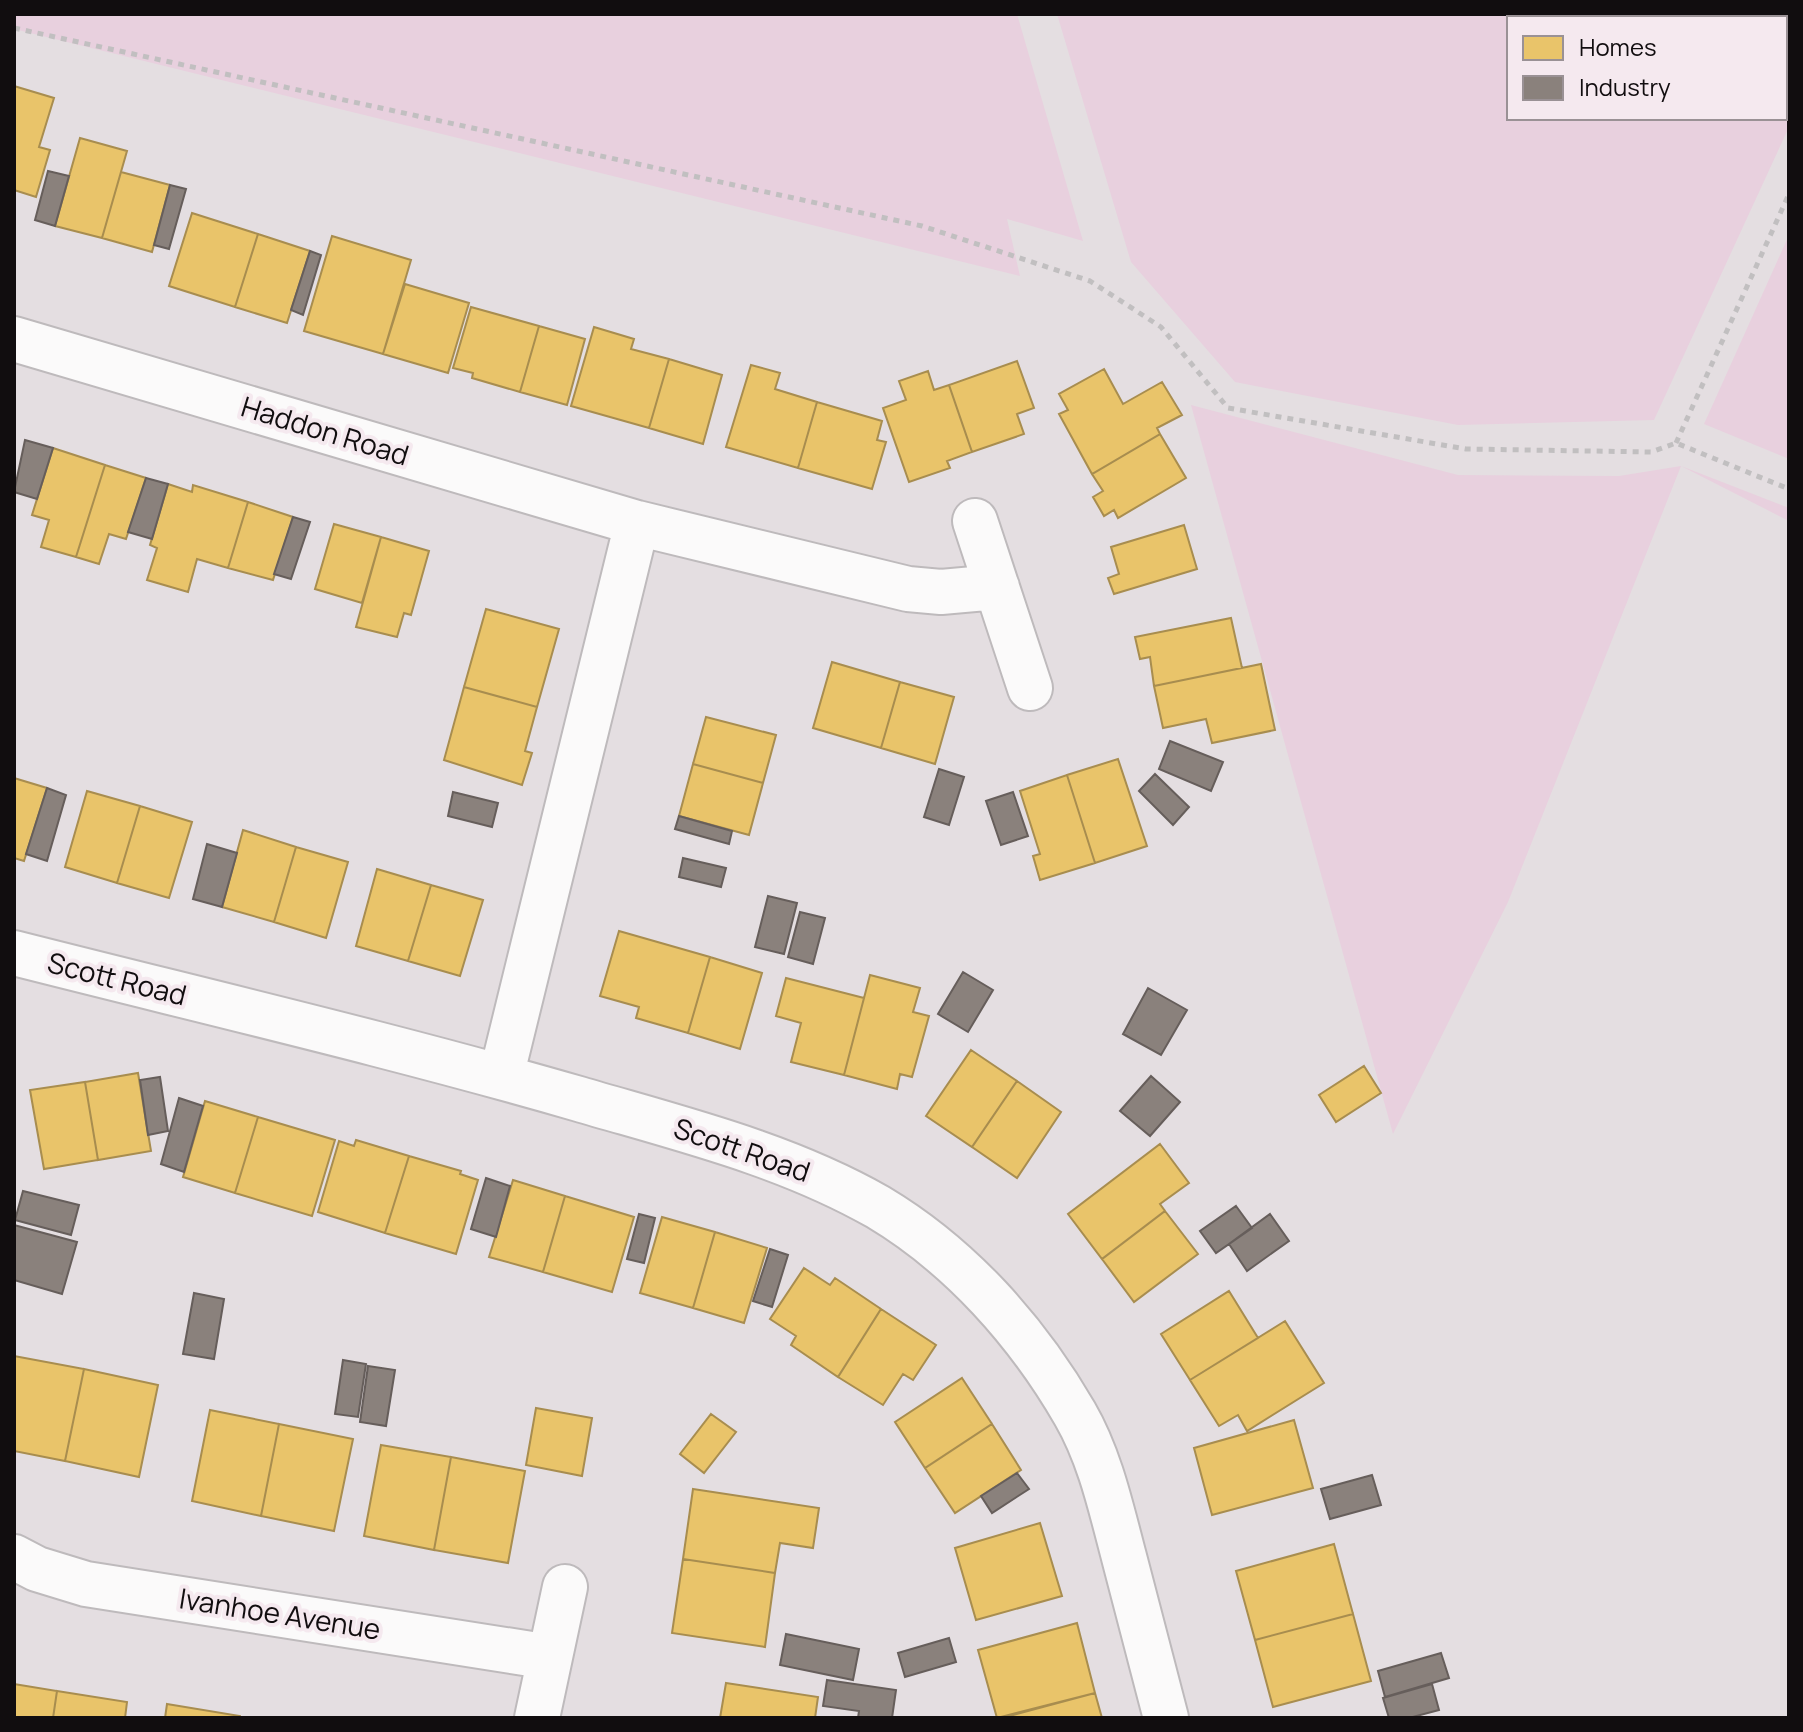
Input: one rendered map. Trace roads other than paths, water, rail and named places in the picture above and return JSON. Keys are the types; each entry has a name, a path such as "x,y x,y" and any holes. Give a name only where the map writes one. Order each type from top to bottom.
{"street":[{"name":"Haddon Road","path":"14,339 637,523 908,589 941,592 997,587"},
{"path":"975,521 1030,688"},
{"path":"501,1077 637,523"},
{"name":"Scott Road","path":"14,953 501,1077 734,1144 821,1176 881,1209 940,1250 994,1303 1039,1358 1076,1416 1103,1478 1166,1718"},
{"name":"Ivanhoe Avenue","path":"14,1557 37,1569 86,1584 550,1657"},
{"path":"537,1718 565,1587"}]}
